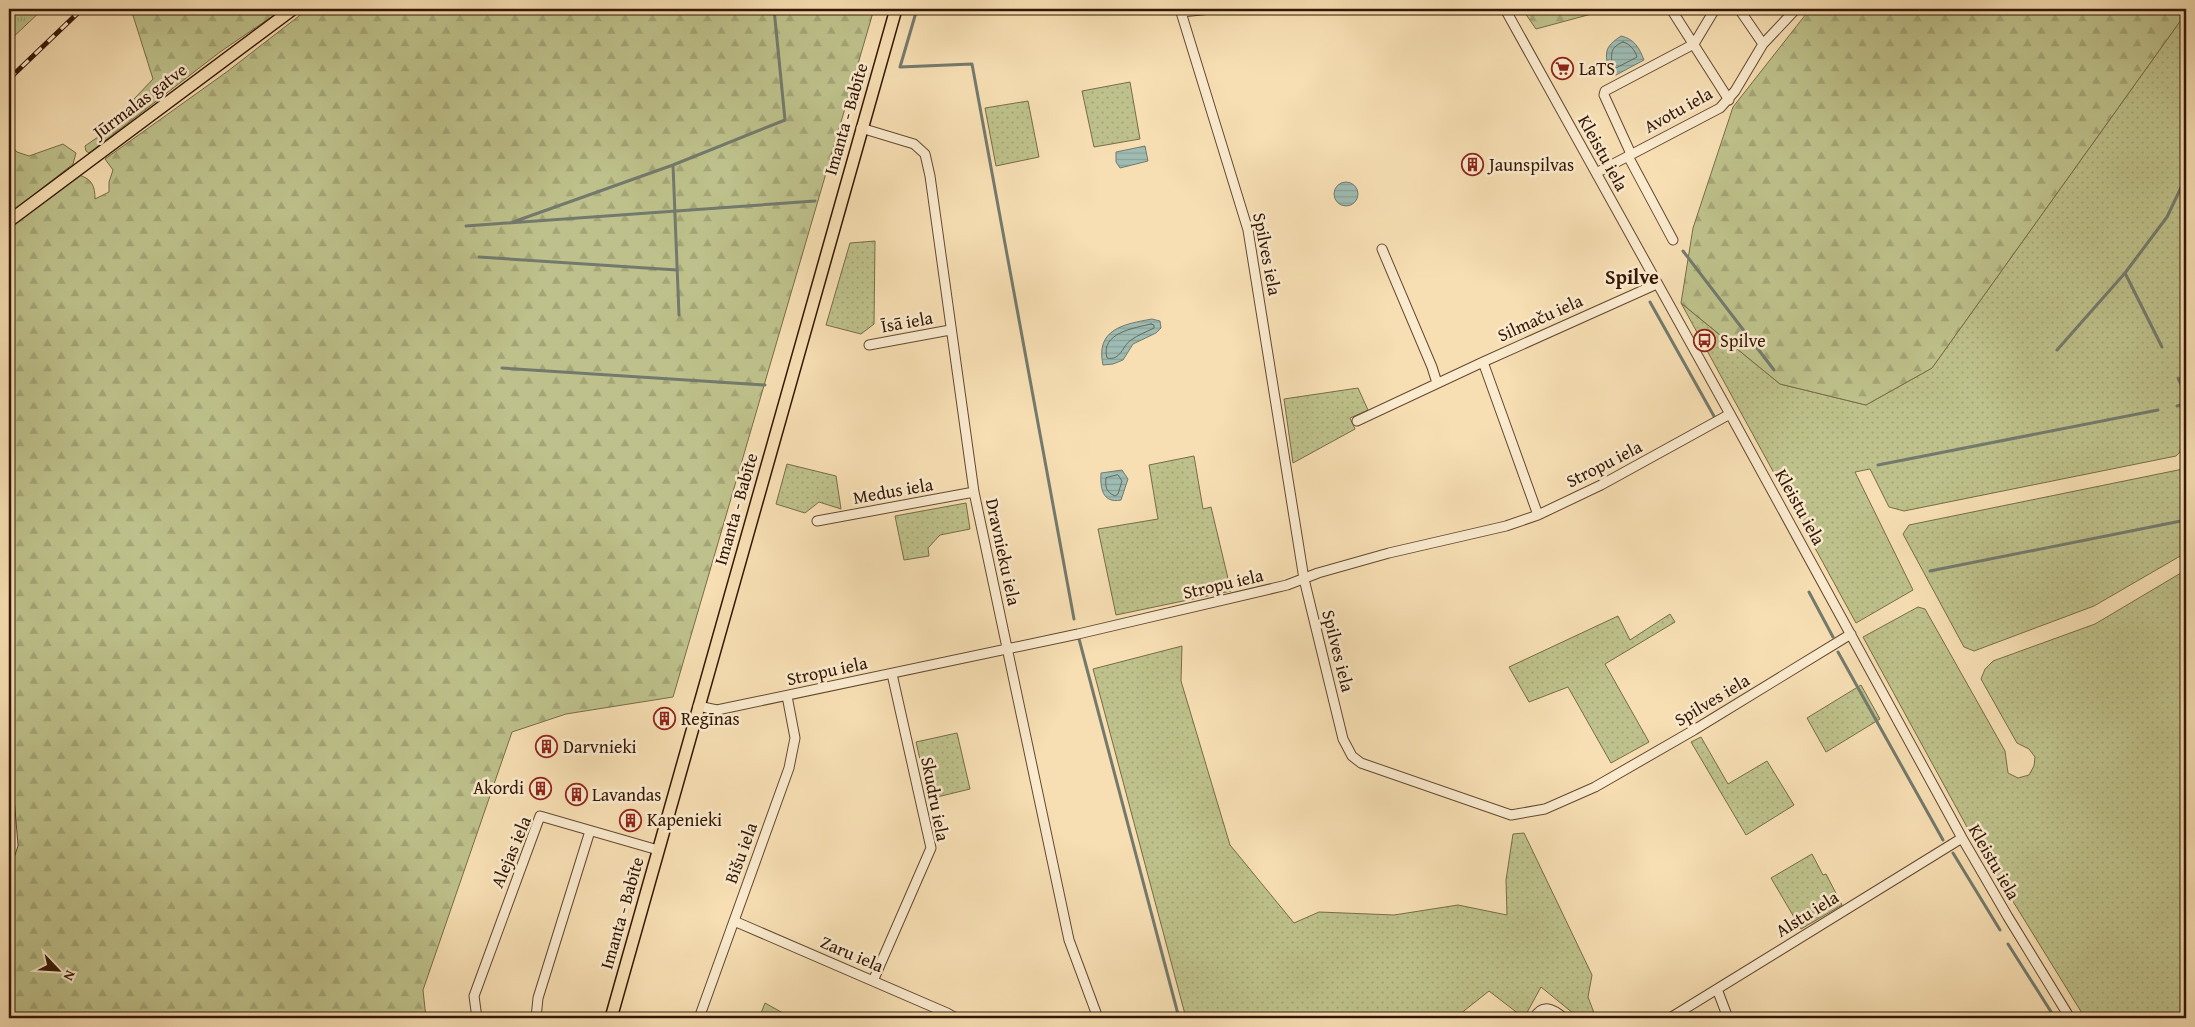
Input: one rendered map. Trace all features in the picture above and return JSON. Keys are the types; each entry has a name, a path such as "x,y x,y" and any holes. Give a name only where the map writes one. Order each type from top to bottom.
{"main road":[{"name":"Jūrmalas gatve","path":"9,221 293,9"},
{"name":"Imanta - Babīte","path":"611,1018 896,9"}],"street":[{"path":"1181,11 1211,9"},
{"name":"Kleistu iela","path":"1505,9 1730,414 1962,838 2070,1018"},
{"path":"1671,9 1728,100"},
{"path":"1673,240 1629,155 1604,95 1606,91 1694,44 1715,9"},
{"path":"1739,9 1763,44"},
{"name":"Avotu iela","path":"1596,173 1720,108 1728,100 1763,44 1796,9"},
{"name":"Spilves iela","path":"1181,11 1248,230 1304,579 1343,739 1352,756 1372,766 1511,815 1544,809 1595,787 1694,730 1851,634"},
{"name":"Dravnieku iela","path":"861,128 914,144 925,154 930,176 974,492 1069,940 1098,1018"},
{"path":"1382,249 1437,383"},
{"name":"Silmaču iela","path":"1357,421 1657,284"},
{"name":"Īsā iela","path":"869,345 950,330"},
{"path":"1483,362 1538,515"},
{"name":"Stropu iela","path":"698,706 717,710 1078,634 1304,579 1318,573 1389,553 1506,526 1538,515 1601,485 1730,414"},
{"name":"Medus iela","path":"817,521 974,492"},
{"name":"Skudru iela","path":"873,981 931,848 892,674"},
{"name":"Bišu iela","path":"699,1018 789,768 795,738 787,696"},
{"path":"9,798 13,845 9,857"},
{"name":"Alejas iela","path":"477,1018 474,996 540,816 590,831"},
{"path":"536,1018 538,998 590,831 658,850"},
{"name":"Alstu iela","path":"1670,1018 1962,838"},
{"name":"Zaru iela","path":"734,921 956,1018"},
{"path":"1717,989 1728,1018"},
{"path":"1534,1018 1541,1009 1546,1008 1554,1010 1564,1018"}],"green space":[{"path":"9,9 43,9 9,41"},
{"path":"131,9 283,9 220,52 89,153 86,151 85,146 98,137 153,79"},
{"path":"308,9 874,9 673,697 566,714 512,732 423,990 426,1018 13,1018 9,1000 9,228 79,175 92,184 95,199 109,192 109,182 113,170 105,159 228,71"},
{"path":"1513,9 1610,9 1536,29 1525,13 1516,14"},
{"path":"1810,9 2186,9 2186,13 1932,368 1866,405 1780,384 1681,303 1693,228 1733,107"},
{"path":"2186,13 2186,445 2181,446 2180,452 2176,456 1904,511 1889,507 1870,469 1855,472 1913,590 1856,623 1681,303 1780,384 1866,405 1932,368"},
{"path":"1130,82 1140,139 1094,147 1082,91"},
{"path":"1028,101 1039,157 996,166 985,108"},
{"path":"9,143 17,152 29,156 63,144 76,153 73,164 9,214"},
{"path":"875,241 874,324 861,334 826,325 850,243"},
{"path":"1358,388 1368,410 1350,418 1355,429 1293,463 1284,399"},
{"path":"1194,456 1203,509 1211,507 1231,591 1116,615 1098,529 1158,519 1149,465"},
{"path":"787,464 836,476 841,509 819,502 805,513 776,504"},
{"path":"2183,469 2186,471 2186,549 2182,555 2094,606 1974,651 1964,647 1903,534 1909,525"},
{"path":"966,503 970,529 940,535 928,548 929,556 904,560 895,516"},
{"path":"2186,570 2186,1018 2085,1018 1967,827 1863,637 1918,607 1925,609 2005,751 2008,773 2018,778 2029,775 2034,766 2035,757 2029,749 2017,743 1981,679 1985,669 1993,661 2095,624"},
{"path":"1670,614 1675,622 1605,664 1649,742 1611,763 1568,687 1529,702 1509,667 1618,616 1630,640"},
{"path":"1182,646 1181,681 1230,845 1294,923 1319,912 1394,915 1458,905 1507,915 1506,880 1513,834 1524,833 1592,975 1588,997 1596,1018 1579,1018 1541,987 1524,1018 1489,991 1455,1018 1186,1018 1093,669"},
{"path":"1861,685 1880,719 1826,752 1807,718"},
{"path":"957,733 970,789 929,799 916,742"},
{"path":"1701,737 1728,784 1767,761 1794,805 1746,835 1691,742"},
{"path":"1812,854 1823,875 1826,874 1842,905 1801,929 1771,878"},
{"path":"765,1003 792,1018 759,1018"}],"water":[{"path":"1621,36 1636,44 1644,60 1616,75 1608,72 1606,55 1608,47"},
{"path":"1145,146 1148,161 1120,168 1116,162 1116,152"},
{"path":"1346,182 1355,185 1358,194 1355,203 1346,206 1337,203 1334,194 1337,185"},
{"path":"1152,319 1160,321 1161,328 1156,333 1133,344 1123,360 1103,365 1103,343 1114,330 1131,323"},
{"path":"1122,470 1128,479 1121,500 1115,501 1106,497 1102,489 1101,473"}],"waterway":[{"path":"513,222 673,165 785,120 774,9"},
{"path":"917,9 900,67 972,64 1074,619"},
{"path":"673,165 679,315"},
{"path":"2162,347 2125,273 2167,217 2186,177"},
{"path":"466,226 815,201"},
{"path":"1683,251 1774,370"},
{"path":"479,257 677,270"},
{"path":"2057,350 2125,273"},
{"path":"1650,302 1715,418"},
{"path":"502,368 765,385"},
{"path":"2178,378 2186,395"},
{"path":"2177,406 2186,404"},
{"path":"1878,465 2158,410"},
{"path":"1930,571 2186,520"},
{"path":"1809,592 1833,637"},
{"path":"1078,635 1179,1018"},
{"path":"1838,652 1943,840"},
{"path":"1953,853 2000,930"},
{"path":"2008,944 2055,1018"}],"railway":[{"path":"9,79 82,9"}],"place":[{"name":"LaTS","path":"1563,69"},
{"name":"Jaunspilvas","path":"1473,165"},
{"name":"Spilve","path":"1704,341"},
{"name":"Regīnas","path":"665,719"},
{"name":"Darvnieki","path":"547,747"},
{"name":"Akordi","path":"540,788"},
{"name":"Lavandas","path":"576,795"},
{"name":"Kapenieki","path":"631,820"}],"district":[{"name":"Spilve","path":"1632,277"}]}
